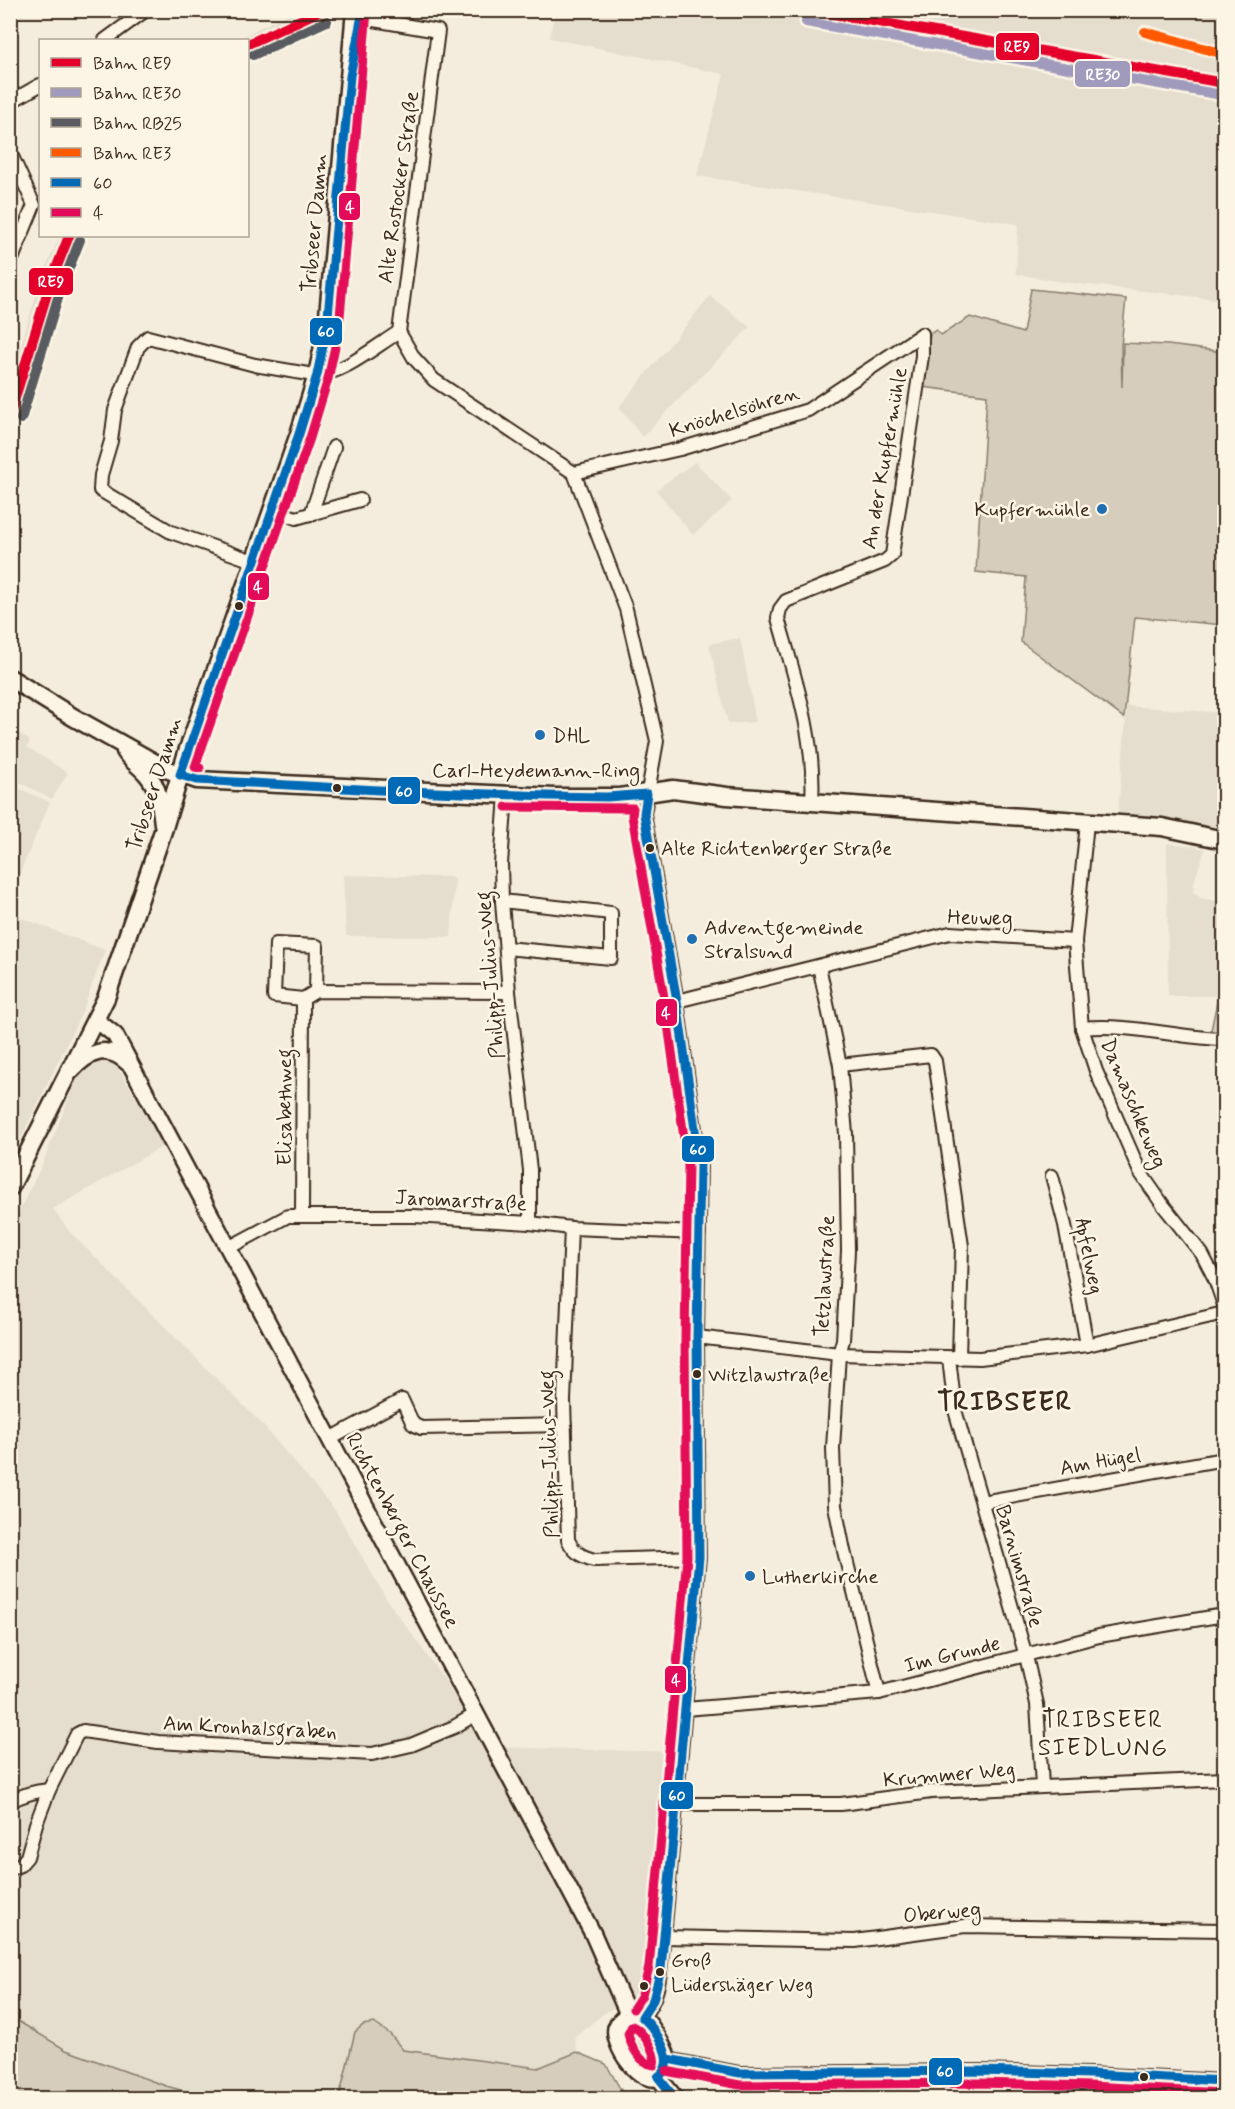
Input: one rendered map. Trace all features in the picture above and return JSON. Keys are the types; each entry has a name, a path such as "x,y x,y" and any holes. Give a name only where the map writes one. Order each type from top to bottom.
{"main road":[{"name":"Tribseer Damm","path":"10,1188 95,1019 117,966 180,775 318,375 327,327 350,76 360,13"},
{"name":"Carl-Heydemann-Ring","path":"10,678 122,745 180,775 197,780 506,795 620,797 673,789 727,796 1162,827 1224,840"},
{"path":"122,745 128,756 146,773 154,785 160,802 164,828"}],"street":[{"path":"106,39 146,10"},
{"name":"Alte Rostocker Straße","path":"360,13 438,31 399,332"},
{"path":"10,102 39,86"},
{"path":"10,152 34,205 10,264"},
{"path":"253,561 171,532 100,490 101,475 111,441 116,410 138,347 148,337 255,365 318,375 399,332 414,358 434,380 574,474 626,609 657,741 646,794 645,814 700,1165 697,1336 699,1557 678,1804 655,1998 650,2009 616,2026 619,2044 635,2071 643,2077 652,2079 658,2077 667,2067 668,2060 740,2073 980,2071 1224,2081"},
{"name":"Knöchelsöhren","path":"574,474 680,449 808,410 922,334"},
{"name":"An der Kupfermühle","path":"812,802 813,773 806,719 778,618 780,609 786,601 885,561 892,555 922,356 922,334"},
{"path":"311,514 334,447"},
{"path":"272,509 296,518 360,501"},
{"name":"Philipp-Julius-Weg","path":"506,795 501,864 502,901 509,992 530,1170 530,1223"},
{"name":"Damaschkeweg","path":"1087,823 1075,940 1082,1028 1096,1071 1140,1172 1202,1254 1215,1279 1224,1305"},
{"path":"502,901 611,913 611,958 506,948"},
{"name":"Heuweg","path":"676,1001 950,933 1075,940"},
{"path":"316,991 317,946 276,944 274,996 303,999 316,991 509,992"},
{"name":"Tetzlawstraße","path":"819,966 840,1065 846,1134 848,1251 833,1448 835,1506 879,1693"},
{"name":"Elisabethweg","path":"302,1215 303,999"},
{"name":"Richtenberger Chaussee","path":"95,1019 116,1035 635,2015 647,2021 668,2060"},
{"path":"1082,1028 1103,1026 1194,1038 1224,1039"},
{"path":"65,1078 83,1059 101,1051 117,1055 132,1068"},
{"name":"Barnimstraße","path":"840,1065 931,1055 935,1061 962,1246 954,1358 955,1410 1026,1656 1037,1704 1042,1786"},
{"name":"Apfelweg","path":"1052,1176 1065,1225 1087,1345"},
{"name":"Jaromarstraße","path":"228,1248 288,1216 302,1215 414,1216 530,1223 571,1228 699,1233"},
{"name":"Philipp-Julius-Weg","path":"571,1228 564,1401 568,1540 573,1551 582,1557 594,1560 699,1557"},
{"path":"697,1336 839,1354 980,1358 1087,1345 1224,1313"},
{"path":"330,1439 402,1400 413,1424 421,1428 565,1425"},
{"name":"Am Hügel","path":"982,1502 1224,1459"},
{"name":"Im Grunde","path":"685,1709 879,1693 1099,1636 1224,1615"},
{"name":"Am Kronhalsgraben","path":"10,1869 20,1866 27,1857 49,1790 77,1734 83,1731 158,1742 372,1754 411,1745 476,1714"},
{"name":"Krummer Weg","path":"678,1804 841,1804 931,1792 1224,1779"},
{"path":"10,1802 24,1794 49,1790"},
{"name":"Oberweg","path":"664,1937 855,1941 965,1926 1224,1930"},
{"path":"871,2071 872,2098"},
{"path":"658,2077 675,2098"}],"shaded area":[{"path":"555,10 1211,10 1224,13 1224,300 1063,282 1016,274 1018,224 697,176 724,74 550,38"},
{"path":"295,11 330,11 293,25 249,47 249,39 240,39"},
{"path":"60,237 73,237 55,279 11,423 11,378 42,276"},
{"name":"Kupfermühle","path":"1031,289 1126,299 1121,346 1122,387 1123,343 1168,345 1224,352 1224,625 1135,617 1124,718 1021,642 1026,577 976,572 987,395 922,387 930,334 936,330 941,335 970,317 1023,333"},
{"path":"710,296 750,327 642,437 619,407"},
{"path":"695,462 732,501 693,535 656,490"},
{"path":"740,638 756,722 728,724 709,644"},
{"path":"1127,706 1224,713 1224,800 1219,827 1118,813"},
{"path":"11,728 30,741 27,747 68,773 52,799 11,778"},
{"path":"11,785 50,802 11,894"},
{"path":"1167,843 1205,849 1193,892 1201,898 1224,902 1224,996 1168,996"},
{"path":"343,875 455,877 451,937 346,936"},
{"path":"11,914 105,950 82,1012 11,1159"},
{"path":"1224,996 1224,1034 1210,1035 1218,997"},
{"path":"113,1060 165,1145 53,1209 69,1231 261,1423 335,1510 387,1600 493,1747 676,1752 643,1991 603,2014 575,2037 577,2052 538,2068 402,2050 390,2034 374,2023 363,2025 355,2032 339,2098 210,2098 97,2066 11,2017 10,1229 42,1165 79,1073 92,1062"},
{"path":"11,2017 66,2050 166,2086 210,2098 11,2098"},
{"path":"633,2022 650,2037 658,2054 655,2067 648,2071 635,2058 624,2034 624,2028"},
{"path":"374,2023 390,2034 403,2050 538,2068 577,2052 606,2064 623,2098 339,2098 355,2032 363,2025"}],"rail line":[{"name":"RE9","path":"249,44 322,10"},
{"name":"RE9","path":"811,10 1224,83"},
{"name":"RB25","path":"253,55 327,21"},
{"name":"RE30","path":"806,22 1222,95"},
{"name":"RE3","path":"1145,32 1224,54"},
{"name":"RE9","path":"10,414 50,284 69,237"},
{"name":"RB25","path":"21,419 61,288 80,240"}],"transit line":[{"name":"60","path":"363,10 350,76 327,327 317,375 299,434 180,775 197,780 379,790 607,797 647,794 644,814 677,1001 700,1165 697,1337 699,1557 661,1969 653,2000 642,2017 663,2046 666,2063 664,2071 658,2077 675,2098"},
{"name":"4","path":"200,768 195,767 310,438 328,379 339,328 367,11"},
{"name":"4","path":"506,807 633,808 632,816 665,1003 688,1166 685,1337 687,1557 649,1967 642,1995 633,2009"},
{"name":"4","path":"632,2026 648,2043 654,2065 640,2058 631,2044 628,2034 632,2026"},
{"name":"60","path":"668,2059 740,2073 980,2071 1224,2081"},
{"name":"4","path":"666,2071 740,2085 980,2083 1223,2093"}],"place":[{"name":"Kupfermühle","path":"1102,509"},
{"name":"DHL","path":"540,735"},
{"name":"Alte Richtenberger Straße","path":"650,848"},
{"name":"Adventgemeinde Stralsund","path":"692,939"},
{"name":"Witzlawstraße","path":"697,1374"},
{"name":"Lutherkirche","path":"750,1576"},
{"name":"Groß Lüdershäger Weg","path":"660,1972"}],"district":[{"name":"TRIBSEER","path":"1005,1401"},
{"name":"TRIBSEER SIEDLUNG","path":"1103,1733"}]}
